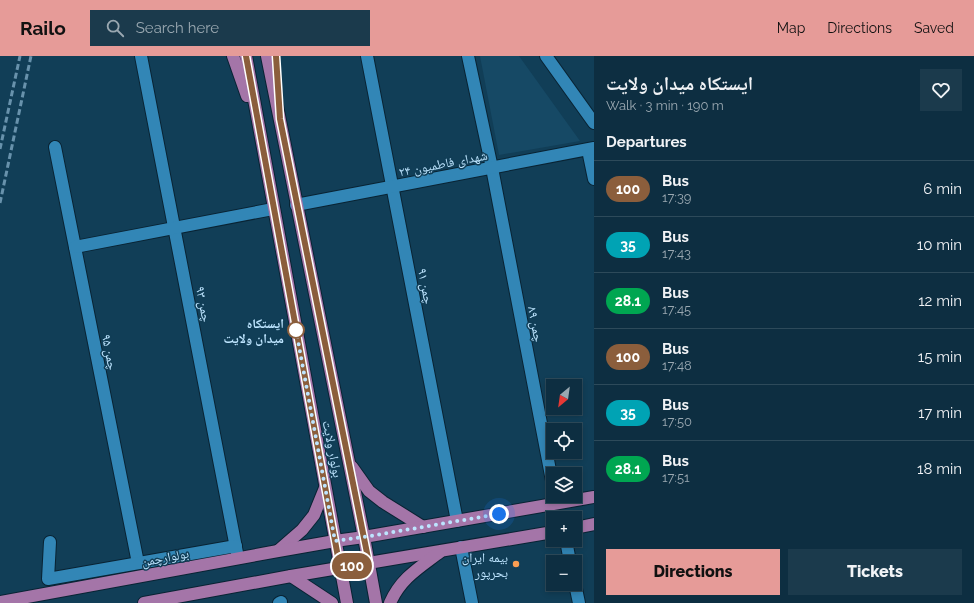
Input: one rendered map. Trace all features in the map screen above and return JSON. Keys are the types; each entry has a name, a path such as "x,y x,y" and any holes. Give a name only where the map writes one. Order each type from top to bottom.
{"main road":[{"path":"233,56 259,128"},
{"name":"بولوار ولایت","path":"246,56 340,568"},
{"name":"بولوار ولایت","path":"267,56 369,563"},
{"path":"276,56 280,119"},
{"path":"348,463 368,491 423,527"},
{"path":"278,551 302,530 314,515 326,487"},
{"path":"582,498 594,497"},
{"path":"364,537 457,521 546,502"},
{"path":"582,527 594,524"},
{"path":"144,603 291,576 546,533"},
{"name":"بولوارچمن","path":"0,602 237,552 278,551 364,537"},
{"path":"390,603 394,594 407,577 442,550"},
{"path":"369,563 376,603"},
{"path":"340,568 347,603"},
{"path":"291,576 332,603"}],"street":[{"name":"چمن ۹۳","path":"142,56 237,552"},
{"name":"چمن ۹۱","path":"367,56 457,521"},
{"name":"چمن ۸۹","path":"468,56 492,168 549,467"},
{"path":"547,57 594,123"},
{"name":"چمن ۹۵","path":"55,147 138,563"},
{"path":"591,149 594,179"},
{"name":"شهدای فاطمیون ۲۴","path":"296,205 591,149"},
{"path":"75,247 273,208"},
{"path":"50,542 48,579 138,563 237,552"},
{"path":"461,547 472,603"},
{"path":"576,591 579,603"}],"shaded area":[{"path":"480,56 519,56 580,141 499,155"}],"railway":[{"path":"0,149 20,56"},
{"path":"0,203 31,56"}],"bus line":[{"name":"100","path":"246,56 340,568 369,563 302,236 280,119 276,56"}],"place":[{"name":"ایستکاه میدان ولایت","path":"296,330"},
{"name":"بيمه ايران بحرپور","path":"516,564"}],"route":[{"path":"296,330 335,541 499,514"}]}
